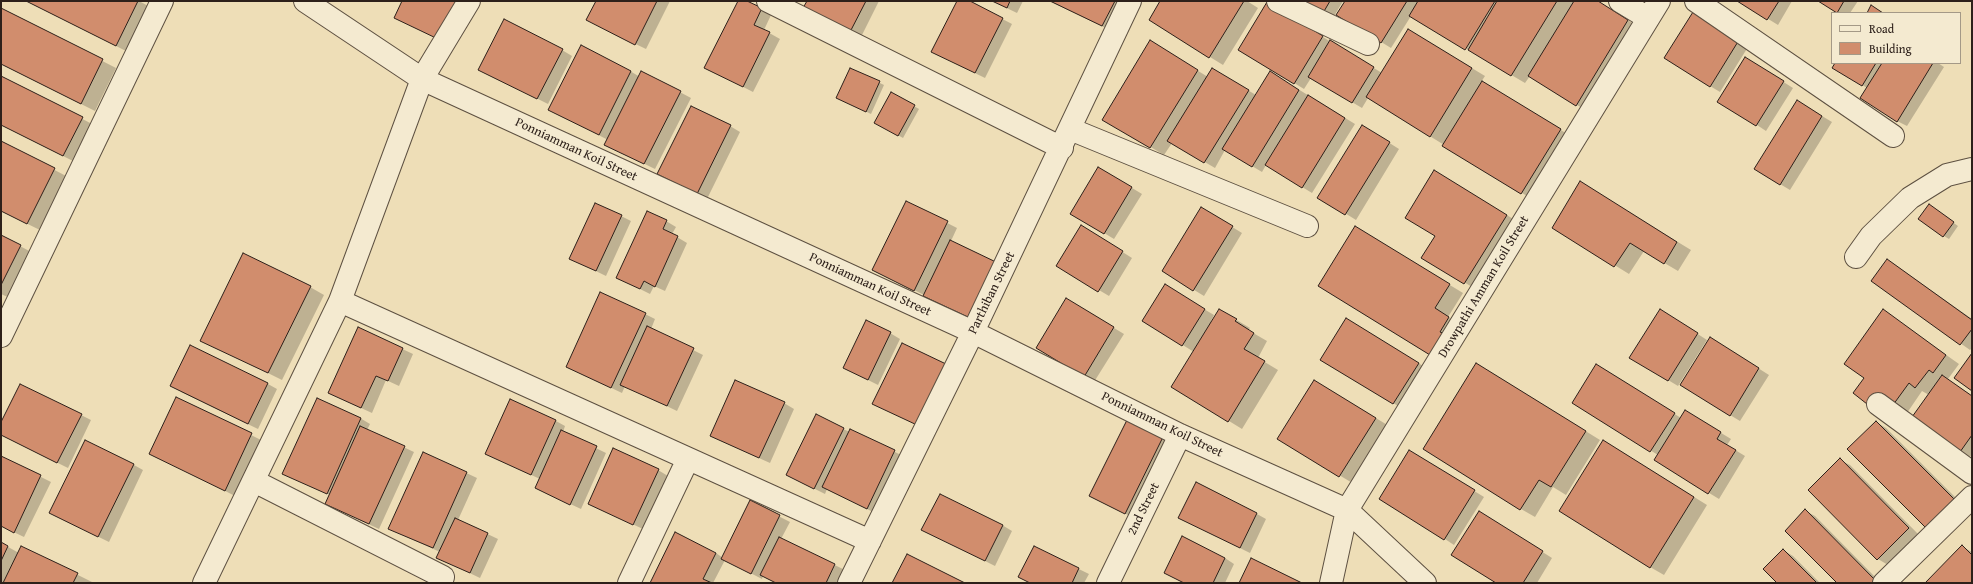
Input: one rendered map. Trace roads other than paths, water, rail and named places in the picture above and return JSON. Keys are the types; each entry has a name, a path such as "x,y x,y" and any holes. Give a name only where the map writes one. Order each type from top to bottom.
{"street":[{"path":"1,336 162,1"},
{"name":"Ponniamman Koil Street","path":"305,1 422,80 973,332 1180,435 1347,510 1425,583"},
{"path":"204,583 340,302 422,80 469,1"},
{"path":"768,1 1066,138 1307,226"},
{"name":"Parthiban Street","path":"849,583 973,332 1130,1"},
{"path":"1278,1 1368,44"},
{"path":"1620,1 1654,10"},
{"path":"1696,1 1893,136"},
{"name":"Drowpathi Amman Koil Street","path":"1331,583 1347,510 1654,10"},
{"path":"1856,257 1871,236 1910,198 1947,175 1972,169"},
{"path":"340,302 870,541"},
{"path":"1878,404 1972,472"},
{"name":"2nd Street","path":"1108,583 1180,435"},
{"path":"629,583 688,459"},
{"path":"254,481 447,581"},
{"path":"1884,583 1972,497"}]}
